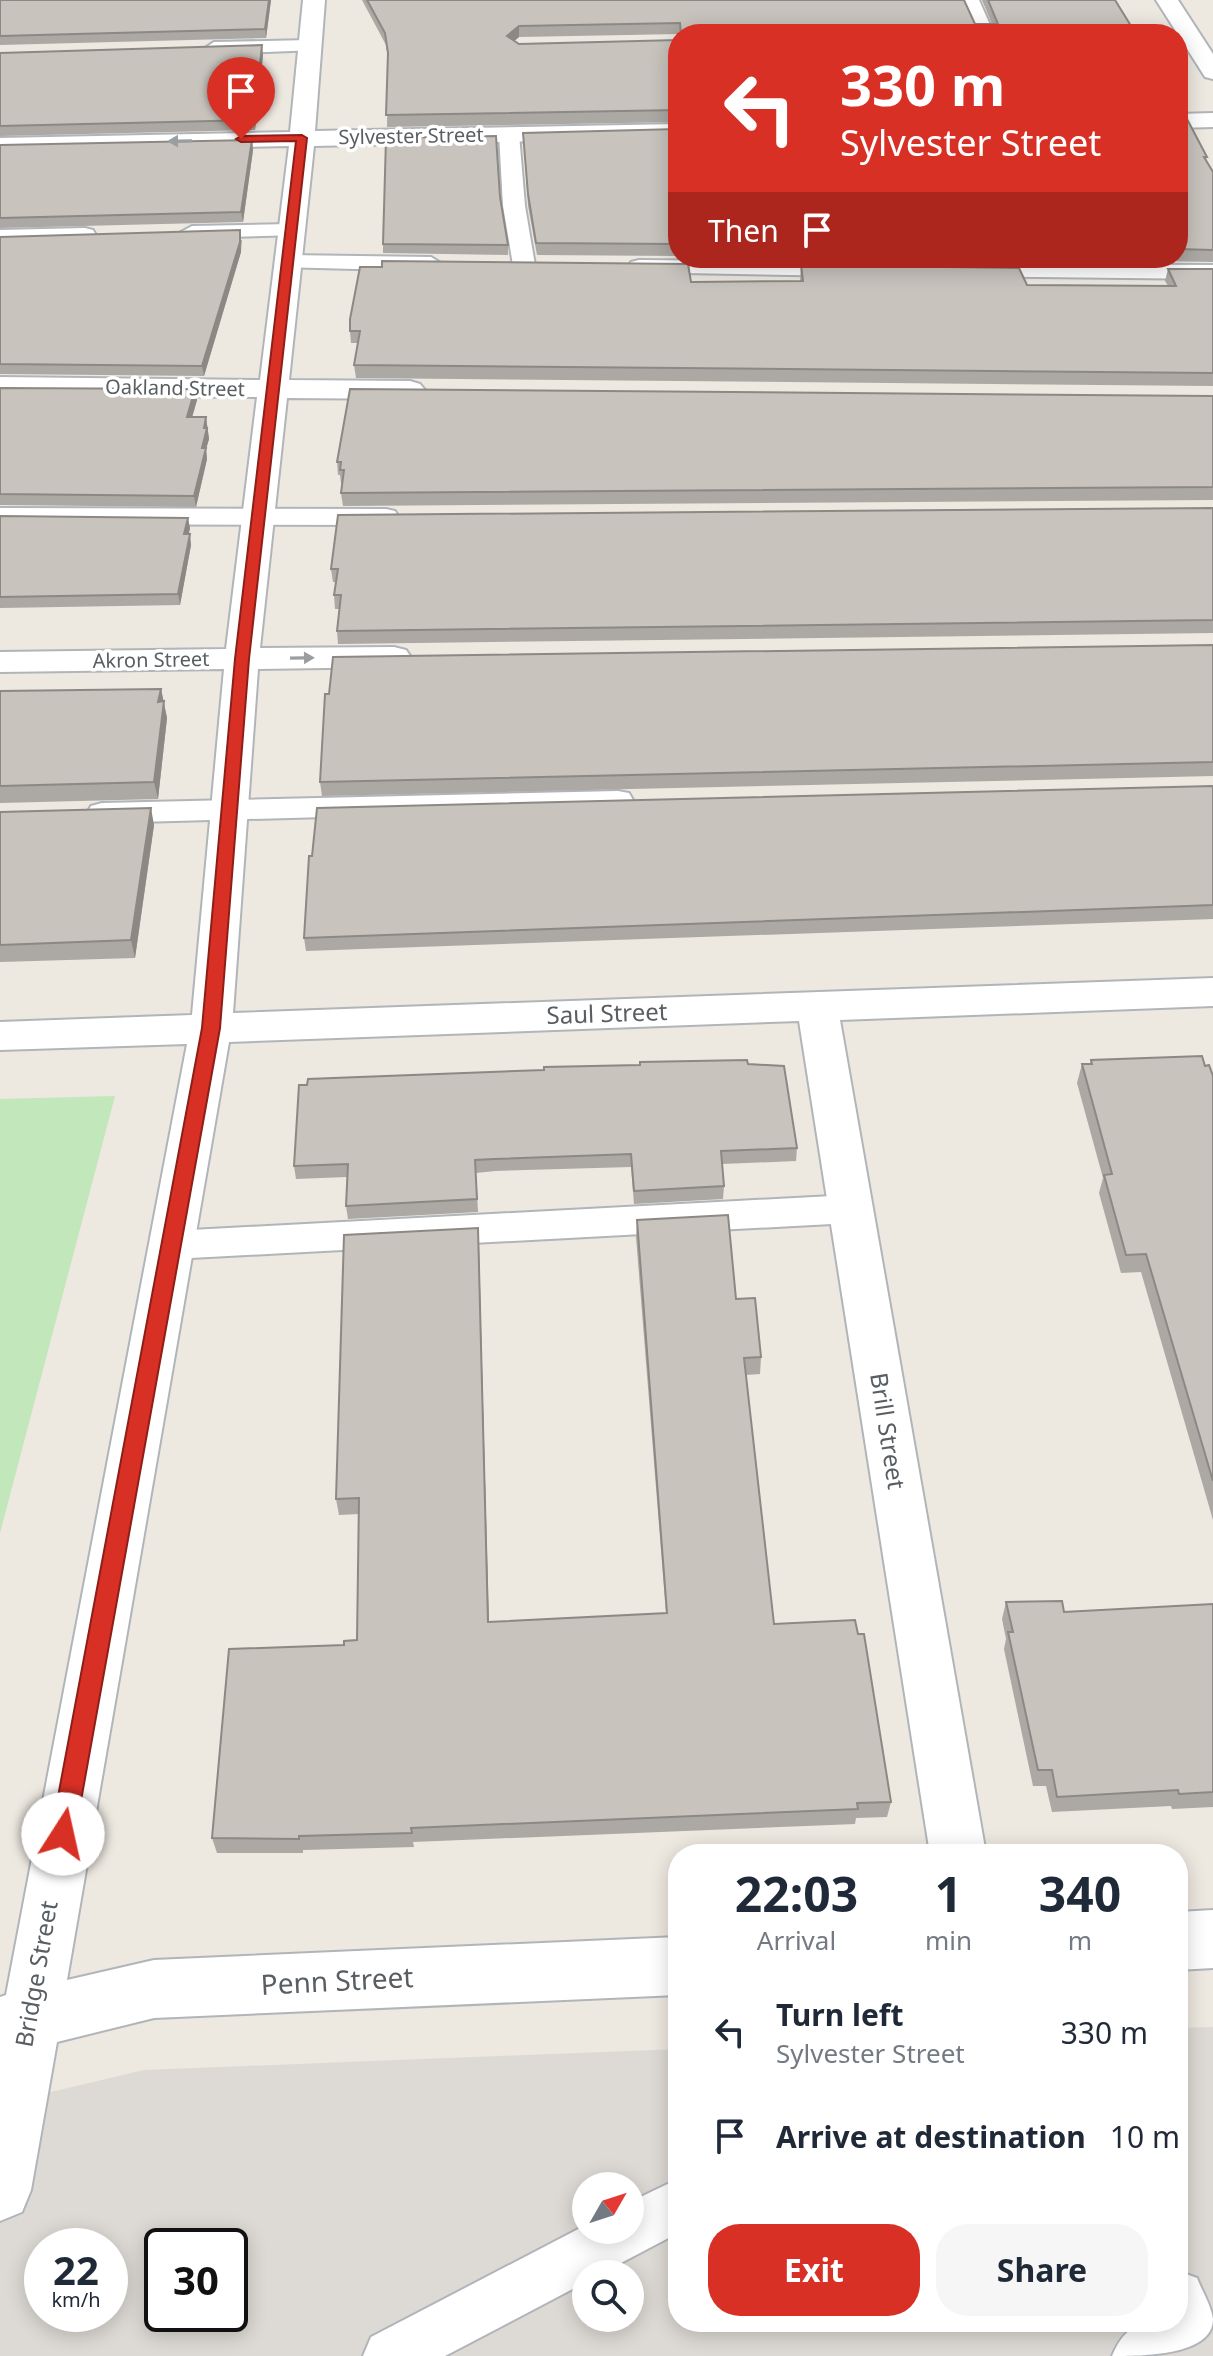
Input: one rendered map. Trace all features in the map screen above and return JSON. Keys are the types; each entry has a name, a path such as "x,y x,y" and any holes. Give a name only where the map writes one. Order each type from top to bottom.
{"street":[{"name":"Bridge Street","path":"0,2190 14,2023 172,1245 211,1028 242,659 302,138 314,0"},
{"path":"1167,0 1183,24"},
{"path":"1188,32 1213,71"},
{"path":"1188,121 1213,120"},
{"name":"Sylvester Street","path":"0,145 668,131"},
{"name":"Oakland Street","path":"0,386 431,390"},
{"name":"Akron Street","path":"0,662 433,656"},
{"name":"Saul Street","path":"0,1036 1213,992"},
{"name":"Brill Street","path":"817,1007 956,1844"},
{"path":"1188,1940 1213,1939"},
{"name":"Penn Street","path":"14,2023 154,1989 668,1966"}],"lane":[{"path":"970,0 981,24"},
{"path":"201,49 310,46"},
{"path":"509,134 514,206 524,265"},
{"path":"168,233 461,264"},
{"path":"0,237 107,234"},
{"path":"618,266 668,267"},
{"path":"744,268 869,270"},
{"path":"948,271 1017,268"},
{"path":"1140,268 1213,272"},
{"path":"0,516 417,517"},
{"path":"76,814 642,800"},
{"path":"172,1245 851,1209"},
{"path":"390,2356 668,2210"},
{"path":"1139,2356 1178,2332"}],"shaded area":[{"path":"1213,2027 1213,2356 0,2356 0,2104 144,2070 668,2049 668,2332 1188,2332 1188,2028"}],"green space":[{"path":"115,1096 0,1533 0,1099"}],"building":[{"path":"0,0 269,0 265,29 0,36"},
{"path":"367,0 964,0 975,24 519,26 507,36 519,44 668,40 668,110 386,115 388,53 385,33"},
{"path":"988,0 1115,0 1130,24 998,24"},
{"path":"262,45 254,120 0,126 0,53"},
{"path":"1188,121 1213,172 1213,250 1188,249"},
{"path":"668,129 668,244 536,243 523,133"},
{"path":"496,136 500,197 508,245 383,244 386,138"},
{"path":"252,140 241,212 0,218 0,145"},
{"path":"240,230 240,242 202,366 0,364 0,237"},
{"path":"382,261 668,264 668,268 689,268 691,282 803,281 801,268 1019,268 1027,285 1176,286 1168,269 1213,269 1213,373 354,365 360,331 350,331 350,319 360,267 382,267"},
{"path":"0,388 195,389 187,417 206,417 204,428 207,428 202,448 206,448 194,496 0,494"},
{"path":"350,389 1213,396 1213,487 341,493 344,470 340,470 341,462 337,462"},
{"path":"1213,508 1213,620 337,631 341,595 334,595 338,569 331,569 338,515"},
{"path":"0,516 188,518 184,534 190,534 178,594 0,597"},
{"path":"1213,645 1213,762 320,782 325,694 329,694 333,657"},
{"path":"161,689 158,702 164,701 154,782 0,786 0,691"},
{"path":"1213,786 1213,905 304,938 309,856 312,856 317,808"},
{"path":"151,808 131,940 0,945 0,812"},
{"path":"1202,1056 1213,1076 1213,1481 1146,1254 1126,1255 1104,1175 1112,1174 1082,1064 1092,1064 1091,1060"},
{"path":"747,1060 748,1064 784,1066 797,1148 721,1151 724,1186 634,1191 631,1154 475,1160 477,1199 346,1206 348,1164 294,1166 299,1085 307,1085 308,1079 544,1070 544,1067 640,1065 640,1062"},
{"path":"728,1215 736,1299 755,1298 761,1357 744,1358 774,1624 855,1620 858,1634 864,1634 891,1802 857,1803 858,1809 411,1828 412,1833 299,1836 299,1839 212,1838 229,1649 344,1645 344,1641 357,1640 359,1498 336,1499 344,1235 478,1228 488,1622 667,1613 637,1220"},
{"path":"1062,1601 1064,1612 1213,1604 1213,1792 1179,1794 1178,1790 1057,1797 1052,1770 1038,1770 1008,1632 1013,1632 1006,1602"}],"route":[{"path":"63,1834 211,1028 242,659 302,138 241,139"}]}
